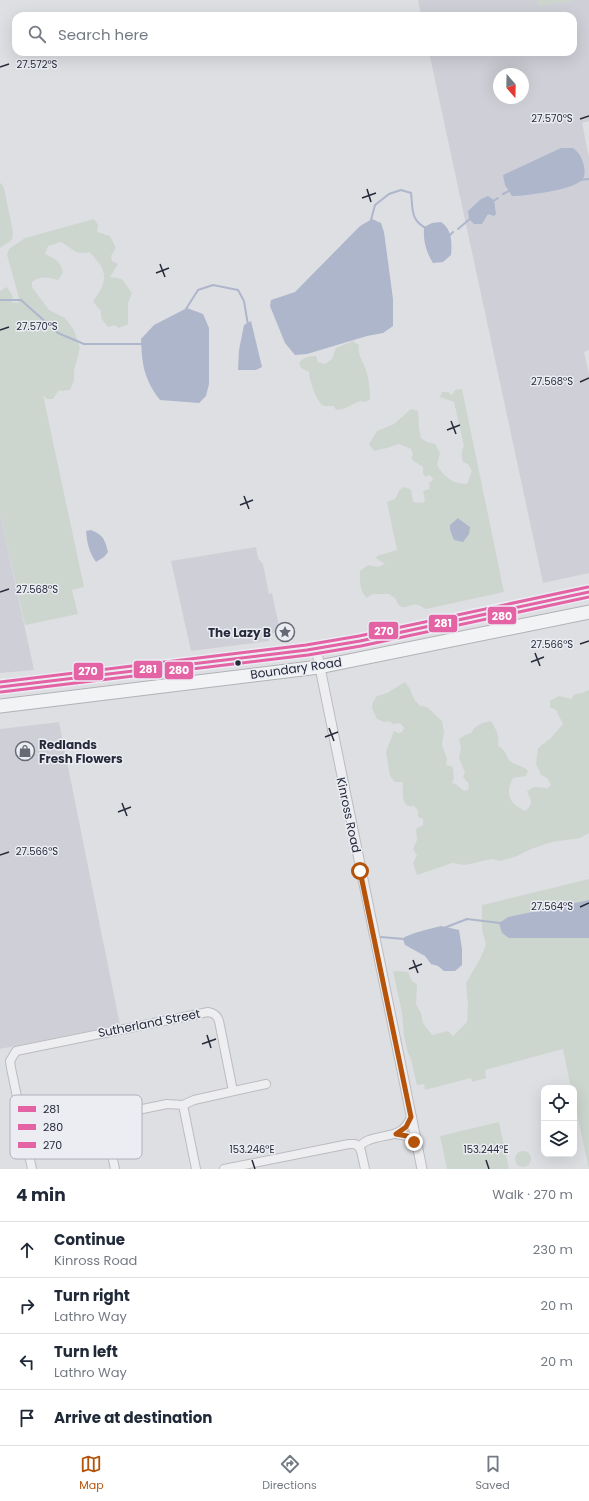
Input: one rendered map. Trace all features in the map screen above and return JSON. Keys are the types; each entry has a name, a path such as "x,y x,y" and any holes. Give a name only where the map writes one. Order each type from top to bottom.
{"highway":[{"name":"Boundary Road","path":"0,687 316,648 360,641 589,592"},
{"name":"Boundary Road","path":"0,706 319,666 589,612"}],"street":[{"name":"Kinross Road","path":"316,648 422,1169"},
{"name":"Sutherland Street","path":"17,1095 10,1061 16,1051 20,1049 208,1012 213,1013 219,1020 233,1091"},
{"path":"142,1109 167,1104 183,1105 194,1100 266,1084"},
{"path":"183,1105 196,1169"},
{"path":"359,1147 369,1140 396,1134 406,1127 411,1117"},
{"path":"396,1134 407,1136 418,1146"},
{"path":"224,1169 350,1144 355,1144 359,1147 365,1169"},
{"path":"30,1159 32,1169"},
{"path":"113,1159 115,1169"}],"shaded area":[{"path":"418,0 589,0 589,121 582,123 589,157 589,350 584,352 589,374 589,573 543,583 430,56 577,56 577,12 420,12"},
{"path":"537,0 576,0 538,7"},
{"path":"1,183 4,188 13,232 12,240 0,248 0,184"},
{"path":"94,219 98,225 97,232 110,236 116,248 111,256 112,261 118,264 110,277 122,279 132,293 128,303 128,324 119,328 115,325 108,327 101,318 101,311 93,301 104,281 103,270 100,264 89,252 81,253 74,251 61,242 48,246 45,254 55,259 59,263 63,273 58,280 45,278 32,282 32,287 49,310 65,318 74,330 80,348 74,370 74,380 70,390 58,391 53,399 47,399 43,395 84,587 72,590 78,614 25,625 0,513 0,291 7,287 13,297 11,302 18,303 19,298 7,255 9,249 25,238"},
{"path":"353,341 359,345 360,354 368,377 370,399 365,402 360,401 343,409 336,410 334,406 324,406 316,396 309,372 301,368 299,363 307,357 316,356 318,362 325,364 332,359 336,348"},
{"path":"462,389 504,592 426,609 415,604 401,607 397,603 396,599 389,594 372,594 367,598 361,589 360,571 368,565 378,567 385,564 376,558 377,556 397,550 387,502 395,499 400,489 405,487 411,490 413,502 423,503 425,500 423,492 430,489 429,483 433,480 429,475 426,477 423,474 423,467 412,460 413,455 411,449 399,444 374,451 369,444 377,431 394,424 411,409 418,411 421,438 427,442 435,444 440,453 437,465 449,479 457,483 467,484 472,471 468,464 462,460 464,446 454,402 440,397 442,392 448,392 452,395 455,390","holes":["458,518 470,527 450,530"]},
{"path":"0,513 34,670 0,673"},
{"path":"256,547 258,558 263,564 269,594 272,593 280,631 268,634 269,641 191,651 171,561"},
{"path":"405,682 414,699 420,706 427,707 442,721 444,732 442,745 447,759 446,765 453,767 454,778 452,783 456,784 464,791 468,790 469,784 463,777 465,773 459,758 461,749 459,739 471,733 479,725 491,721 498,736 498,746 505,752 510,761 528,771 526,776 513,778 509,789 510,798 512,801 515,805 525,811 531,804 527,791 534,787 548,788 551,785 547,778 541,775 536,764 538,748 551,738 563,724 556,710 550,707 550,701 559,696 571,699 575,694 589,690 589,833 580,838 552,842 501,861 491,859 465,865 452,863 417,875 413,863 417,855 413,849 417,840 416,829 423,825 423,819 418,817 418,810 414,806 410,806 404,802 403,782 395,782 390,776 386,752 394,731 398,733 402,732 404,728 400,723 393,724 389,721 384,722 377,719 372,708 373,702 377,696 387,693"},
{"path":"59,722 120,1025 0,1049 0,729"},
{"path":"589,879 589,900 508,917 499,923 530,938 589,938 589,1169 577,1115 577,1085 570,1085 563,1049 485,1070 486,1078 472,1082 471,1078 425,1090 424,1084 417,1085 404,1036 402,1013 393,971 408,972 412,981 417,984 416,1004 421,1013 423,1023 432,1035 448,1031 453,1036 467,1022 468,1006 466,983 481,957 486,944 482,930 482,905"},
{"path":"499,1122 509,1169 447,1169 440,1136"},
{"path":"520,1151 526,1151 531,1156 529,1165 526,1167 520,1167 515,1162 515,1156"}],"water":[{"path":"561,148 573,148 580,156 585,169 582,180 569,187 537,194 512,196 505,185 503,175"},
{"path":"488,196 494,200 496,214 494,216 488,214 482,224 474,224 469,219 468,211 481,199"},
{"path":"372,219 381,223 384,232 393,299 393,326 383,333 367,336 307,354 295,355 285,343 270,306 271,300 295,292 360,226"},
{"path":"441,222 445,225 449,232 451,241 451,255 443,262 433,263 428,255 424,237 424,227 432,223"},
{"path":"187,308 203,314 209,328 209,384 206,396 199,403 160,400 147,378 143,364 141,339 154,325"},
{"path":"251,321 262,367 256,370 238,370 239,350 244,325"},
{"path":"458,518 470,527 469,534 463,542 454,540 450,530 450,525"},
{"path":"91,530 103,538 108,552 104,557 96,562 90,551 87,540 86,531"},
{"path":"589,900 589,938 509,938 502,933 499,923 508,917"},
{"path":"441,926 459,930 462,949 462,965 455,971 444,971 438,966 431,964 425,956 405,945 403,939 414,933"}],"waterway":[{"path":"580,180 589,179"},
{"path":"371,220 375,205 389,194 401,190 411,193 413,213 417,221 426,228"},
{"path":"503,194 511,190"},
{"path":"492,202 498,198"},
{"path":"458,229 471,218"},
{"path":"448,234 450,235 453,232"},
{"path":"186,309 198,290 213,285 238,290 244,301 248,325"},
{"path":"0,300 21,300 58,333 84,344 142,344"},
{"path":"444,928 467,919 500,923"},
{"path":"381,937 404,939"}],"transit line":[{"name":"270","path":"0,682 306,645 359,636 588,587"},
{"name":"281","path":"0,687 307,650 360,641 589,592"},
{"name":"280","path":"1,692 308,655 361,646 589,597"}],"place":[{"name":"The Lazy B","path":"285,632"},
{"name":"Redlands Fresh Flowers","path":"25,751"}],"route":[{"path":"360,871 411,1117 406,1127 396,1134 407,1136 414,1142"}]}
